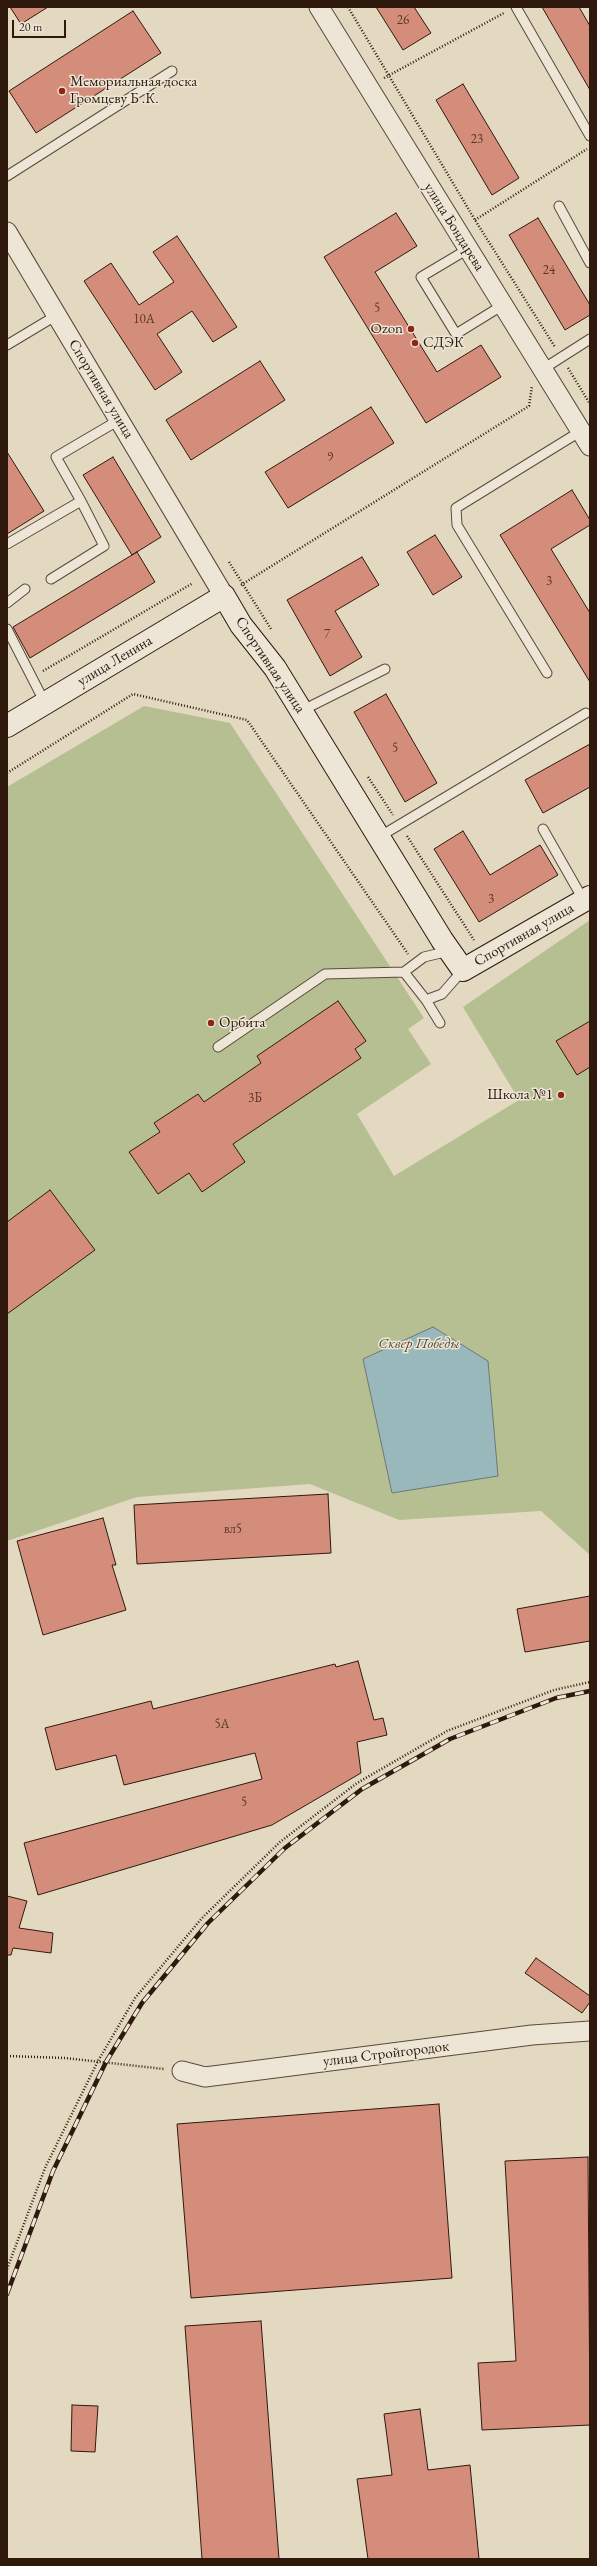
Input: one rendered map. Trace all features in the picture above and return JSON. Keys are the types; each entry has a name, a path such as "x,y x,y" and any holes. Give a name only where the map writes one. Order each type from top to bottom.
{"street":[{"name":"улица Бондарева","path":"319,7 585,439"},
{"name":"Спортивная улица","path":"7,232 241,625 275,668 449,950 463,970 587,899"},
{"name":"улица Ленина","path":"7,726 224,596"},
{"name":"улица Стройгородок","path":"182,2071 205,2077 589,2029"}],"lane":[{"path":"516,7 590,136"},
{"path":"7,176 172,71"},
{"path":"559,206 590,263"},
{"path":"468,249 421,277 456,334 503,305"},
{"path":"7,345 57,315"},
{"path":"543,369 562,359 590,339"},
{"path":"51,579 104,546 81,500 56,457 119,420"},
{"path":"547,673 456,525 456,508 585,439"},
{"path":"7,544 81,500"},
{"path":"7,603 25,589"},
{"path":"7,629 45,703"},
{"path":"301,710 385,669"},
{"path":"379,837 586,712"},
{"path":"543,829 587,899"},
{"path":"218,1047 325,974 404,972 424,957 449,950"},
{"path":"426,1000 442,994 463,970"},
{"path":"404,972 426,1000 440,1023"}],"path":[{"path":"348,7 475,220 590,404"},
{"path":"368,88 389,75 516,7"},
{"path":"475,220 590,147"},
{"path":"224,596 529,406 533,376 543,369"},
{"path":"32,678 193,583"},
{"path":"7,773 133,694 247,720 415,964"},
{"path":"365,773 485,957"},
{"path":"7,2269 45,2168 98,2061 135,1998 202,1918 280,1842 357,1783 447,1731 554,1690 590,1682"},
{"path":"7,2056 98,2061 182,2071"}],"green space":[{"name":"Сквер Победы","path":"144,706 230,723 424,1018 408,1029 431,1064 357,1114 394,1176 519,1100 463,1007 590,920 590,1555 541,1511 399,1520 310,1484 137,1497 7,1541 7,787"}],"water":[{"path":"433,1327 488,1361 498,1476 392,1493 363,1359"}],"building":[{"path":"10,7 48,7 21,24"},
{"path":"376,7 414,7 431,33 403,50"},
{"path":"542,7 579,7 590,26 590,90"},
{"path":"133,11 161,53 36,133 9,91"},
{"path":"463,84 519,178 492,195 436,100"},
{"path":"396,213 417,246 375,272 437,372 481,345 501,377 426,423 324,257"},
{"path":"538,218 590,305 590,315 565,330 509,235"},
{"path":"177,236 237,327 213,342 192,311 157,334 182,372 155,390 84,281 111,263 139,305 174,282 153,252"},
{"path":"260,361 285,400 191,460 166,420"},
{"path":"371,407 394,443 288,508 265,472"},
{"path":"7,452 44,511 7,534"},
{"path":"113,457 161,537 132,555 83,475"},
{"path":"572,490 590,520 590,525 551,549 590,613 590,682 500,535"},
{"path":"435,535 462,577 433,595 407,552"},
{"path":"137,552 155,582 30,658 13,627"},
{"path":"362,557 379,585 335,611 362,657 330,676 287,600"},
{"path":"386,694 437,783 405,802 354,712"},
{"path":"590,744 590,787 543,813 525,780"},
{"path":"463,831 490,875 540,845 558,875 479,922 434,849"},
{"path":"338,1001 366,1041 355,1049 361,1058 233,1144 245,1162 202,1192 189,1173 158,1194 129,1152 160,1132 154,1123 198,1094 204,1102 261,1063 257,1056"},
{"path":"590,1021 590,1067 577,1075 556,1041"},
{"path":"50,1190 95,1250 7,1314 7,1222"},
{"path":"328,1494 331,1553 137,1564 134,1505"},
{"path":"103,1518 116,1565 112,1565 126,1610 43,1635 17,1541"},
{"path":"590,1596 590,1641 525,1652 517,1609"},
{"path":"358,1661 374,1720 383,1718 387,1735 357,1742 361,1773 272,1825 38,1895 24,1843 262,1779 255,1753 124,1785 116,1755 56,1770 45,1728 151,1701 153,1709 335,1664 336,1667"},
{"path":"7,1896 27,1901 19,1928 53,1933 51,1953 13,1948 11,1955 7,1955"},
{"path":"536,1958 590,1996 590,2002 582,2013 525,1973"},
{"path":"439,2104 452,2278 191,2298 177,2124"},
{"path":"588,2157 590,2425 482,2430 478,2363 516,2361 505,2161"},
{"path":"261,2321 279,2559 202,2559 185,2326"},
{"path":"72,2405 98,2406 95,2452 71,2451"},
{"path":"420,2409 428,2470 470,2465 479,2559 368,2559 357,2479 392,2475 384,2414"}],"railway":[{"path":"7,2294 53,2171 106,2062 142,2003 208,1923 285,1848 362,1789 450,1739 556,1698 590,1691"}],"place":[{"name":"Мемориальная доска Громцеву Б .К.","path":"62,91"},
{"name":"Ozon","path":"411,329"},
{"name":"СДЭК","path":"415,343"},
{"name":"Орбита","path":"211,1023"},
{"name":"Школа №1","path":"561,1095"}]}
